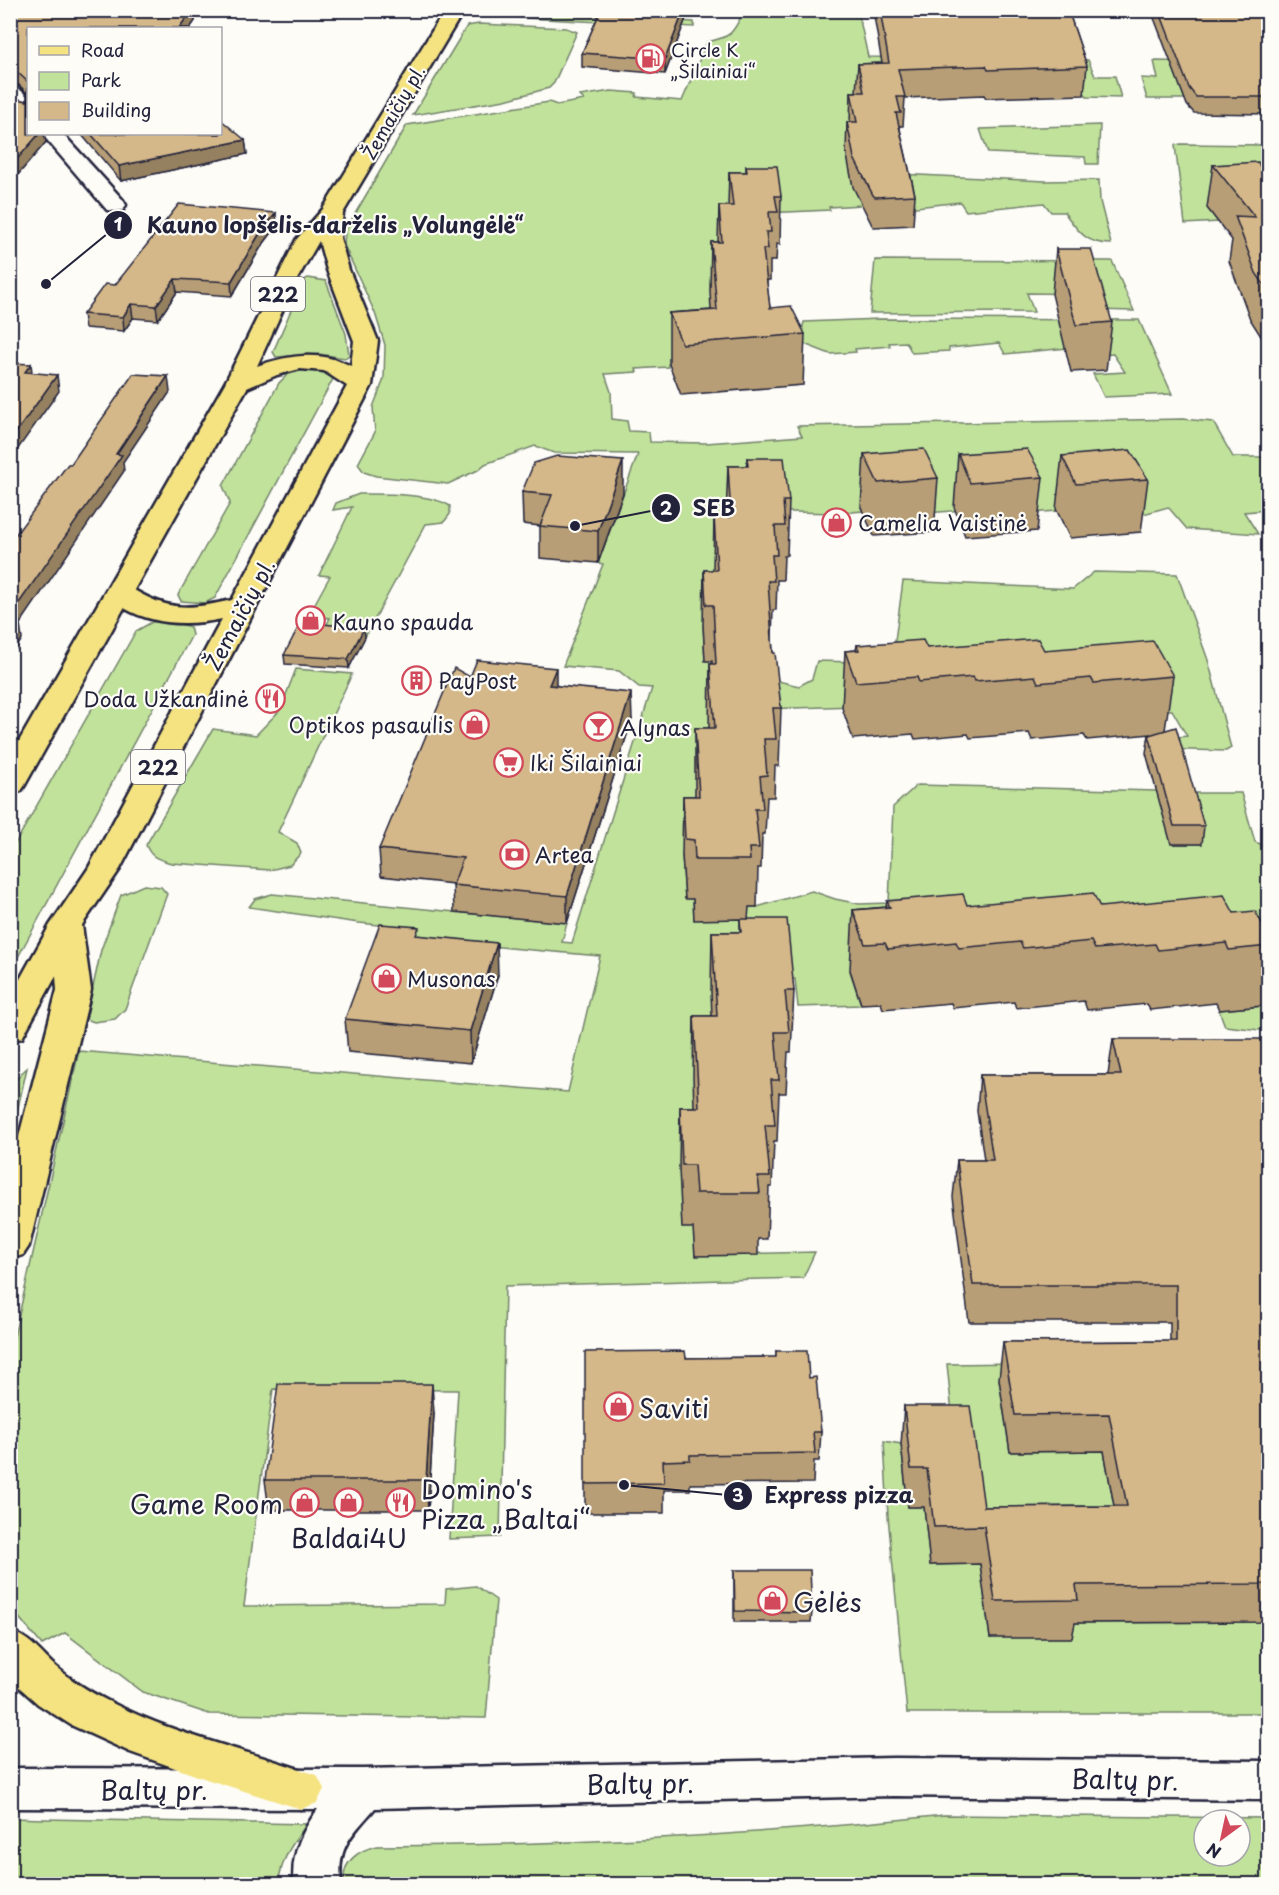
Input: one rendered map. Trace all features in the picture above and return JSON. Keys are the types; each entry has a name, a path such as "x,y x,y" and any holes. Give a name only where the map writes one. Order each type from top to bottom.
{"main road":[{"name":"Žemaičių pl.","path":"10,784 237,383 307,240 332,213 455,10"},
{"path":"10,91 27,106"},
{"path":"53,135 116,205"},
{"name":"Žemaičių pl.","path":"10,1030 66,925 104,869 360,385 366,341 332,251 329,238 332,213"},
{"path":"237,383 280,366 314,362 348,373 360,385"},
{"path":"118,593 150,611 197,616 243,606"},
{"path":"10,1246 74,990 66,925"},
{"path":"10,1649 30,1671 60,1696 101,1720 190,1755 301,1789"},
{"name":"Baltų pr.","path":"10,1788 363,1789 894,1777 1269,1781"},
{"path":"318,1884 314,1874 320,1846 339,1817 363,1789"}],"green space":[{"path":"495,10 694,22 694,27 485,16 475,12"},
{"path":"744,11 858,11 868,57 1088,60 1095,76 1115,76 1121,98 1087,97 1079,84 872,87 897,174 1045,181 1099,180 1100,201 1111,244 1089,239 1078,230 1064,212 1051,212 1044,203 966,211 960,202 881,211 862,205 829,207 830,210 746,214 712,314 684,363 668,364 668,367 636,369 637,372 605,374 611,392 612,419 627,421 629,431 649,432 650,442 706,443 802,436 797,426 1183,419 1213,422 1233,457 1268,457 1268,510 1244,512 1258,534 1187,529 1168,507 1130,515 1072,510 1028,513 966,510 925,513 861,507 863,511 839,513 746,511 703,625 705,660 712,661 713,677 761,677 799,686 812,679 817,661 892,663 903,581 1073,589 1094,572 1177,574 1208,660 1231,748 1226,751 1156,749 1148,740 1187,736 1172,710 855,706 733,710 711,755 696,825 682,855 685,898 693,899 694,919 748,919 747,907 757,907 812,891 859,904 889,903 893,807 917,785 1157,791 1172,844 1201,844 1187,793 1241,793 1255,842 1268,847 1268,1031 1225,1026 1219,1010 1263,1006 850,971 861,1005 798,1007 795,979 739,979 713,1038 696,1130 695,1255 815,1252 803,1278 505,1286 500,1537 449,1539 458,1390 273,1389 244,1606 445,1604 446,1589 476,1586 496,1600 486,1718 209,1714 143,1692 65,1633 42,1645 16,1614 11,1600 11,1350 79,1051 568,1092 600,956 399,938 420,929 359,923 249,907 255,899 272,894 567,923 562,942 572,943 652,688 639,687 619,671 563,666 603,564 598,563 638,454 554,453 535,446 485,464 478,470 448,484 376,476 364,472 358,464 375,432 373,407 384,379 385,345 375,313 344,245 345,231 407,125 549,102 557,105 584,100 580,96 611,91 637,93 636,97 682,101 707,42 731,33"},
{"path":"479,24 566,28 577,32 554,83 549,88 505,100 413,115 467,26"},
{"path":"1154,61 1268,63 1205,99 1147,99 1141,78 1158,79"},
{"path":"1100,125 1098,164 1086,164 1085,157 988,153 980,129"},
{"path":"1175,145 1268,145 1268,199 1208,208 1218,222 1185,224"},
{"path":"875,260 1112,261 1134,311 1094,310 1091,294 1027,293 1034,312 870,313"},
{"path":"308,278 326,281 346,334 349,355 345,358 319,354 276,357 273,352 304,280"},
{"path":"880,319 1139,320 1172,394 1104,397 1093,374 1125,372 1113,354 1099,355 1079,347 1005,354 999,343 949,348 949,351 912,353 906,342 855,349 856,352 830,354 799,342 804,322"},
{"path":"298,369 320,369 330,373 333,379 215,598 205,603 181,601 178,595 230,503 223,486 279,383"},
{"path":"359,494 419,496 450,506 450,514 444,522 426,524 365,637 325,628 330,618 308,616 330,576 319,575 352,507 333,510 336,503"},
{"path":"169,620 190,627 192,635 11,970 11,851 136,631 152,622"},
{"path":"296,669 352,674 278,832 297,843 301,853 290,865 270,870 171,863 153,855 146,845 213,729 256,735 280,710"},
{"path":"144,885 161,887 167,894 125,1009 115,1019 94,1022 86,1019 101,950 121,895"},
{"path":"27,1068 11,1138 9,1109 11,1091 19,1075"},
{"path":"1268,1360 1268,1377 999,1379 1010,1452 1104,1451 1121,1544 980,1545 955,1443 947,1364"},
{"path":"884,1441 901,1444 908,1507 924,1507 930,1565 980,1564 990,1638 1070,1623 1268,1622 1268,1713 907,1713 888,1516"},
{"path":"944,1815 1192,1817 1192,1868 1252,1868 1252,1818 1268,1818 1268,1884 345,1884 344,1877 348,1864 357,1854 377,1846 519,1844 802,1829"},
{"path":"11,1818 307,1824 288,1852 278,1884 11,1884"}],"building":[{"path":"10,10 192,10 180,27 27,27 27,81 17,72 10,70 10,39 12,38 10,37"},
{"path":"601,10 684,10 665,59 582,53"},
{"path":"880,10 1068,10 1087,66 988,70 986,66 898,69 905,97 897,97 901,113 896,113 915,195 875,197 854,158 847,122 857,122 851,92 864,92 858,64 889,63"},
{"path":"1159,10 1269,10 1269,97 1196,97 1189,88"},
{"path":"10,93 18,99 27,101 27,135 38,135 10,167"},
{"path":"222,121 245,140 119,166 92,135 222,135"},
{"path":"1258,162 1269,187 1269,292 1256,273 1235,216 1255,217 1213,165"},
{"path":"746,166 777,166 781,196 775,196 778,212 769,212 771,232 766,232 768,249 763,249 770,308 791,306 805,334 682,344 669,313 717,310 711,242 722,242 719,206 733,206 729,172 747,172"},
{"path":"179,204 276,213 260,233 231,282 175,279 156,306 131,304 123,317 83,314 105,284 115,285"},
{"path":"1056,249 1091,249 1112,322 1076,325"},
{"path":"10,363 31,364 25,372 57,375 10,441"},
{"path":"133,374 168,376 116,454 122,455 10,616 10,542 68,464 71,464"},
{"path":"924,449 938,478 878,483 864,454"},
{"path":"1027,449 1043,477 970,483 958,454"},
{"path":"1130,450 1148,479 1076,484 1062,456"},
{"path":"557,456 623,461 598,531 540,526 552,495 522,492 534,463"},
{"path":"747,458 784,458 789,501 783,501 785,526 775,526 777,555 772,555 774,581 768,581 773,653 775,653 781,708 773,708 776,739 764,739 767,775 760,776 763,809 755,809 759,848 749,848 750,860 695,860 694,840 685,839 683,796 699,796 695,728 715,728 710,664 716,664 713,605 706,605 704,570 717,570 714,516 731,517 728,466 748,466"},
{"path":"10,621 19,621 10,636"},
{"path":"301,622 364,628 348,659 284,655"},
{"path":"1038,639 1044,650 1153,641 1173,676 1094,683 1091,678 1038,683 1035,676 975,681 973,677 919,682 917,677 856,682 845,651 859,650 857,645 923,640 927,648"},
{"path":"477,660 556,668 549,685 631,693 567,896 453,885 463,858 379,849 454,668 470,677"},
{"path":"1176,727 1204,826 1174,826 1149,735"},
{"path":"1093,893 1100,907 1224,895 1234,913 1255,911 1269,935 1269,946 1229,950 1226,943 1158,950 1155,944 1095,949 1091,941 1023,948 1020,942 959,948 956,942 888,949 885,943 865,944 853,910 890,907 887,901 963,894 967,905"},
{"path":"740,919 787,919 794,991 785,991 789,1032 775,1032 779,1080 771,1080 775,1125 765,1125 770,1177 758,1177 760,1193 696,1193 694,1165 682,1165 680,1107 699,1107 694,1016 717,1016 712,932 741,932"},
{"path":"380,924 419,927 416,935 497,943 470,1031 345,1019"},
{"path":"1113,1039 1265,1039 1269,1051 1269,1584 1076,1585 1078,1600 995,1601 984,1526 934,1527 927,1469 911,1469 904,1406 970,1406 984,1507 1127,1506 1109,1414 1015,1415 1003,1342 1176,1341 1176,1285 973,1285 957,1160 993,1160 980,1075 1121,1075"},
{"path":"685,1351 686,1358 776,1357 776,1351 807,1351 809,1378 816,1377 821,1432 813,1432 815,1453 690,1455 690,1460 663,1461 664,1483 585,1484 585,1352"},
{"path":"278,1384 432,1384 426,1480 265,1480"},
{"name":"Gėlės","path":"734,1570 810,1570 812,1612 735,1611"}],"place":[{"name":"Circle K „Šilainiai“","path":"650,59"},
{"name":"Kauno lopšelis-darželis „Volungėlė“","path":"46,284"},
{"name":"Camelia Vaistinė","path":"837,522"},
{"name":"SEB","path":"575,526"},
{"name":"Kauno spauda","path":"311,621"},
{"name":"PayPost","path":"417,680"},
{"name":"Doda Užkandinė","path":"270,698"},
{"name":"Optikos pasaulis","path":"474,724"},
{"name":"Alynas","path":"599,727"},
{"name":"Iki Šilainiai","path":"509,762"},
{"name":"Artea","path":"514,854"},
{"name":"Musonas","path":"386,978"},
{"name":"Saviti","path":"618,1407"},
{"name":"Express pizza","path":"624,1485"},
{"name":"Game Room","path":"304,1503"},
{"name":"Baldai4U","path":"349,1503"},
{"name":"Domino's Pizza „Baltai“","path":"400,1503"},
{"name":"Gėlės","path":"772,1601"}]}
